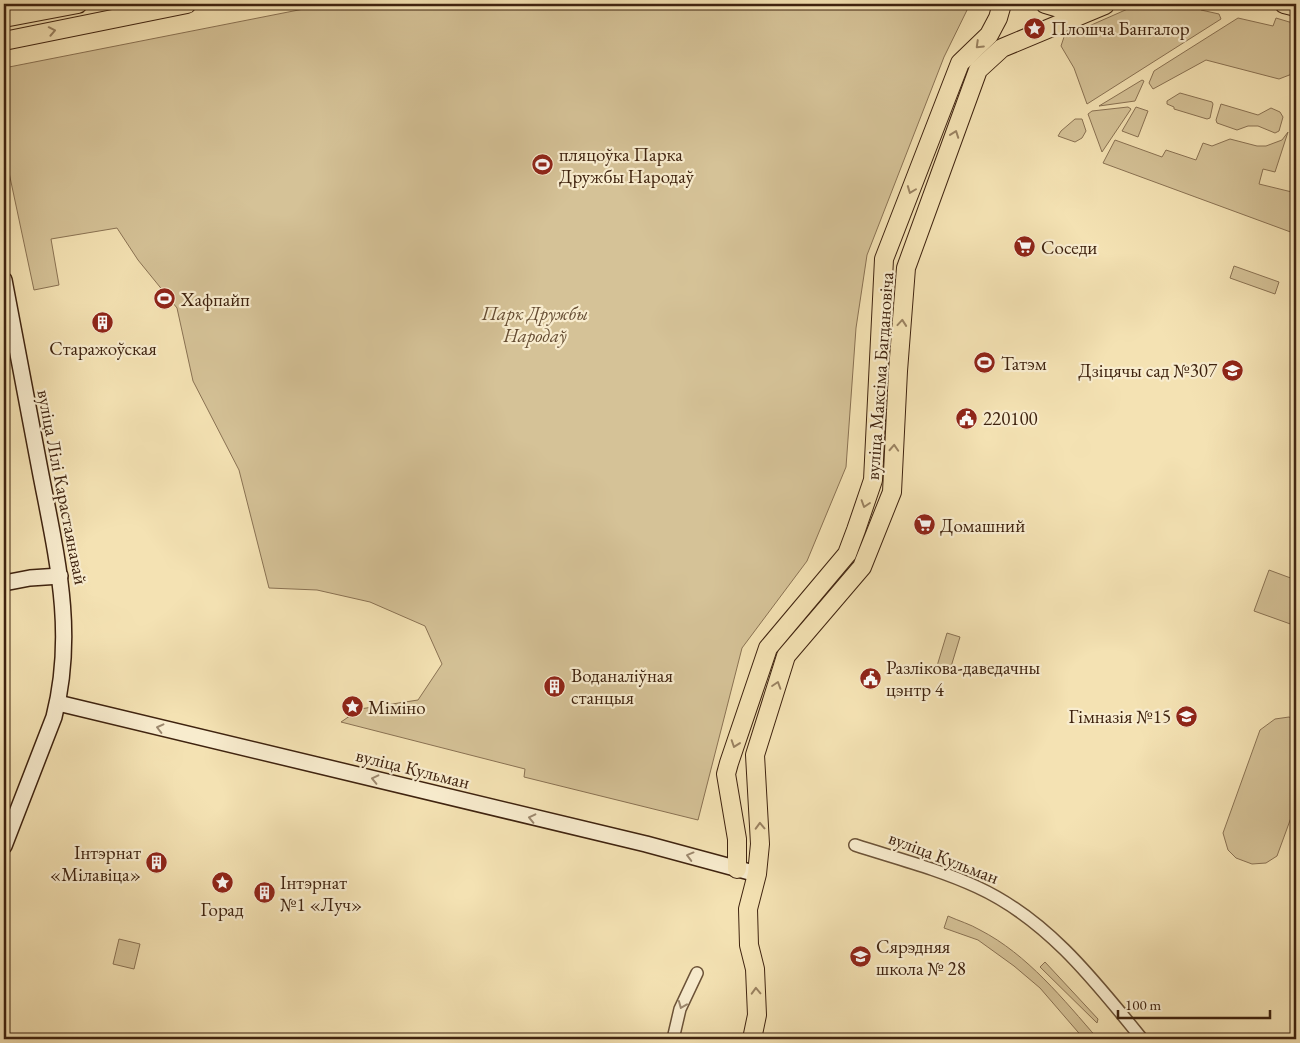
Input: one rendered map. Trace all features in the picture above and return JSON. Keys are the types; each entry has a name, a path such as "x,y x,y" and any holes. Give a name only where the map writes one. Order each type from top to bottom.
{"main road":[{"path":"4,18 78,4"},
{"path":"4,41 187,4"},
{"name":"вуліца Максіма Багдановіча","path":"737,869 737,839 726,774 729,763 768,648 847,554 853,538 873,480 884,259 960,63 989,34 998,18 1002,4"},
{"path":"1045,4 1075,11 1106,4"},
{"name":"вуліца Максіма Багдановіча","path":"752,1039 757,1016 755,969 749,946 748,909 757,874 760,844 755,777 757,747 786,656 862,567 892,492 898,371 906,268 978,70 1002,48 1106,4"},
{"path":"1284,4 1296,7"},
{"name":"вуліца Лілі Карастаянавай","path":"4,280 60,576 65,633 58,703 48,736 4,846"},
{"path":"4,584 60,576"},
{"name":"вуліца Кульман","path":"58,703 646,844 757,874"}],"street":[{"name":"вуліца Кульман","path":"855,845 970,884 1028,916 1085,969 1142,1039"},
{"path":"673,1039 680,1008 697,973"}],"green space":[{"name":"Парк Дружбы Народаў","path":"329,4 970,4 944,57 867,255 856,328 846,467 807,561 742,648 698,820 524,777 525,769 341,722 360,709 418,700 442,664 425,626 370,602 317,590 269,588 239,470 193,381 177,308 138,260 117,228 51,239 59,285 34,290 4,149 4,68"},
{"path":"1139,4 1195,4 1201,10 1219,14 1221,19 1087,104 1074,68 1061,46 1066,31 1089,26"},
{"path":"1238,18 1273,26 1276,18 1296,24 1296,60 1292,74 1279,79 1206,60 1153,89 1149,83 1154,71"},
{"path":"1142,80 1144,81 1135,101 1099,106"},
{"path":"1180,93 1212,102 1210,118 1207,119 1174,109 1174,107 1167,104 1167,101"},
{"path":"1221,104 1258,115 1271,108 1280,112 1283,117 1279,131 1275,133 1258,126 1248,126 1237,130 1217,123 1216,120"},
{"path":"1128,107 1131,109 1102,152 1088,114 1092,111"},
{"path":"1136,107 1148,111 1138,137 1122,131"},
{"path":"1075,119 1082,119 1086,131 1082,138 1075,142 1058,136 1061,131"},
{"path":"1288,132 1275,172 1263,169 1259,184 1296,193 1296,234 1103,163 1115,140 1162,157 1166,150 1196,160 1203,143 1212,146 1230,139 1257,146 1266,146 1282,140"},
{"path":"1234,266 1279,282 1275,294 1230,278"},
{"path":"1269,570 1296,580 1296,626 1254,611"},
{"path":"947,633 960,637 950,670 937,666"},
{"path":"1289,717 1296,720 1296,804 1277,856 1266,863 1252,864 1236,858 1228,850 1223,833 1260,730 1275,719"},
{"path":"948,916 976,928 997,940 1029,965 1098,1039 1084,1039 1040,988 978,940 944,928"},
{"path":"119,939 140,944 134,969 113,964"},
{"path":"1045,962 1098,1019 1097,1023 1040,967"}],"place":[{"name":"Плошча Бангалор","path":"1035,28"},
{"name":"пляцоўка Парка Дружбы Народаў","path":"543,165"},
{"name":"Соседи","path":"1025,247"},
{"name":"Хафпайп","path":"165,299"},
{"name":"Старажоўская","path":"103,322"},
{"name":"Татэм","path":"985,363"},
{"name":"Дзіцячы сад №307","path":"1233,370"},
{"name":"220100","path":"967,418"},
{"name":"Домашний","path":"924,525"},
{"name":"Разлікова-даведачны цэнтр 4","path":"870,678"},
{"name":"Воданаліўная станцыя","path":"555,686"},
{"name":"Міміно","path":"352,707"},
{"name":"Гімназія №15","path":"1187,716"},
{"name":"Інтэрнат «Мілавіца»","path":"157,863"},
{"name":"Горад","path":"222,883"},
{"name":"Інтэрнат №1 «Луч»","path":"264,893"},
{"name":"Сярэдняя школа № 28","path":"860,957"}]}
